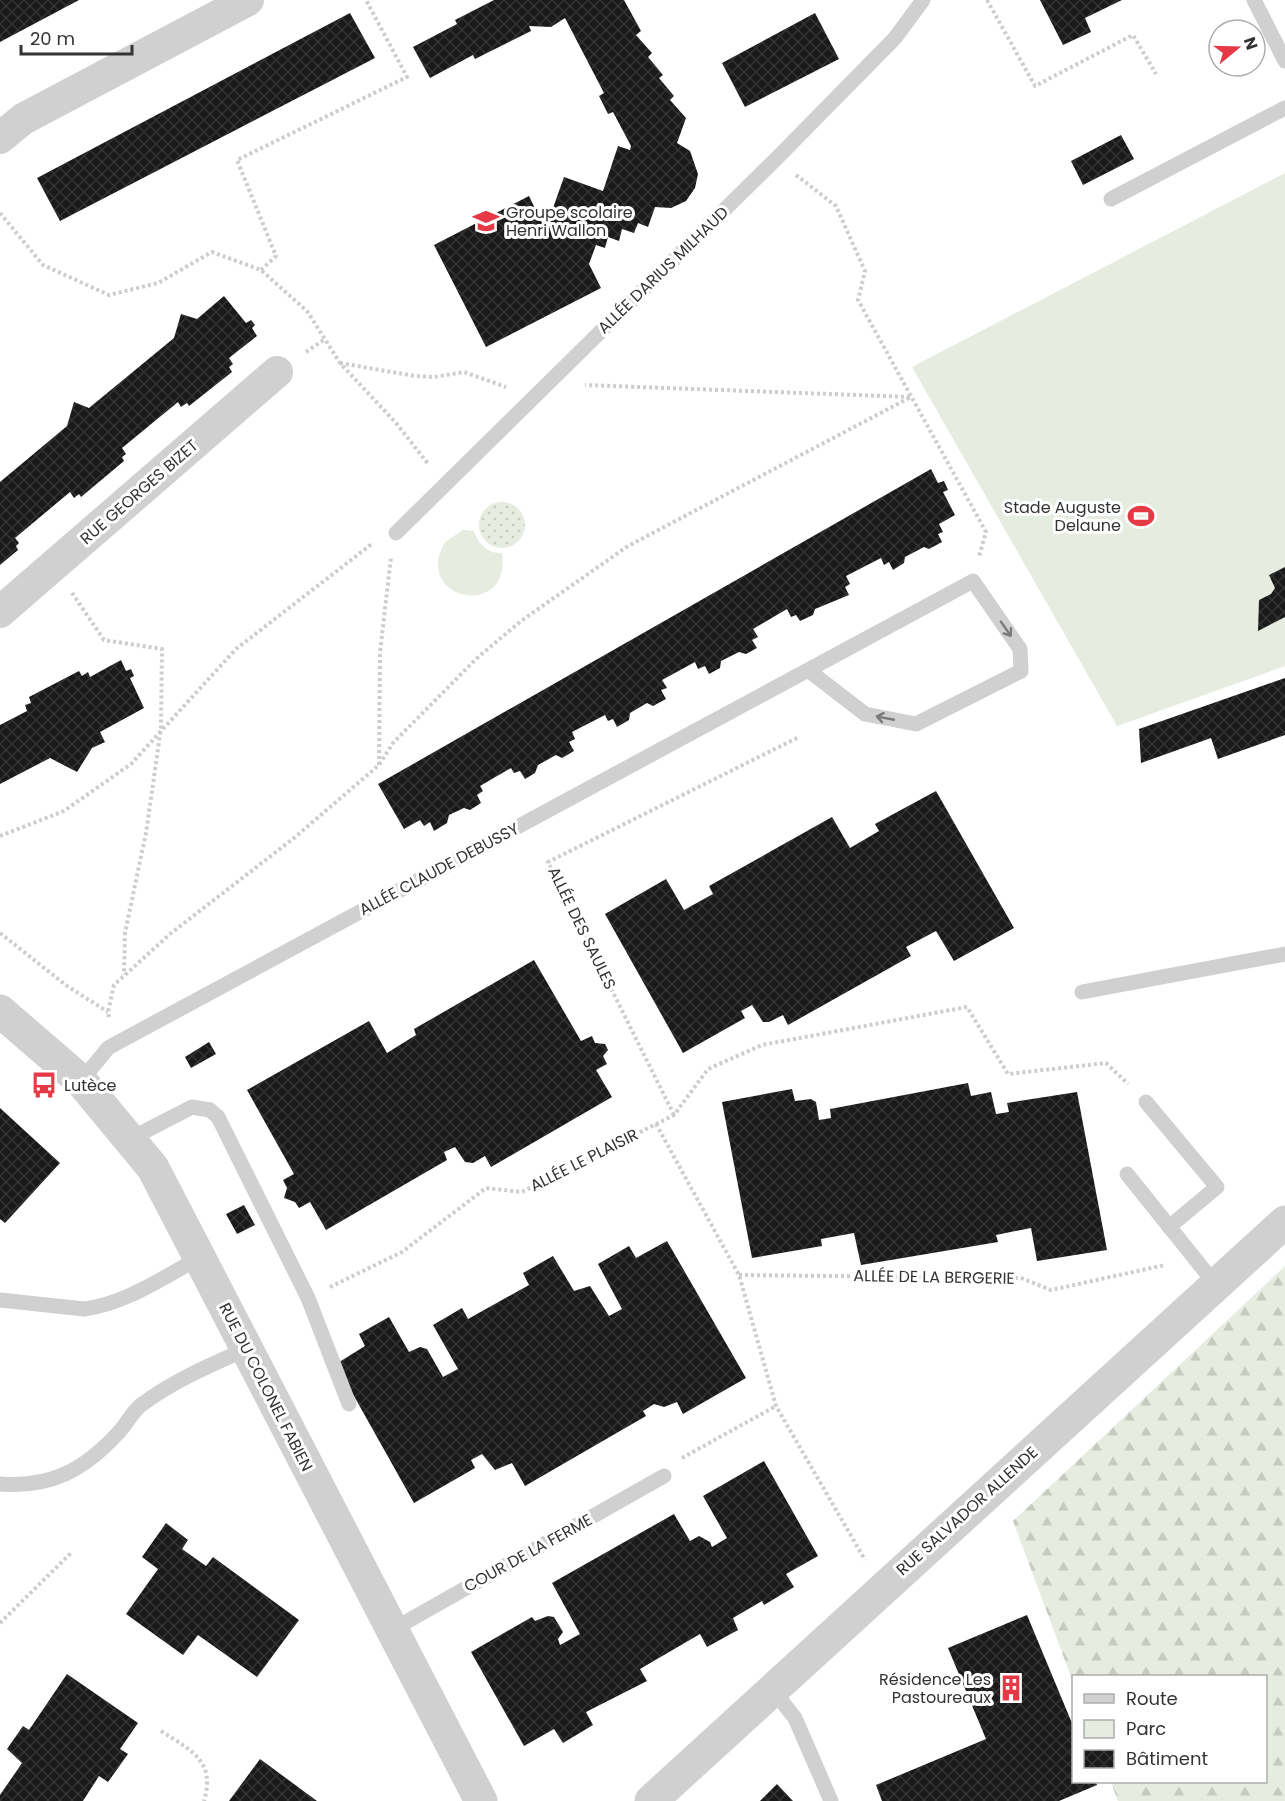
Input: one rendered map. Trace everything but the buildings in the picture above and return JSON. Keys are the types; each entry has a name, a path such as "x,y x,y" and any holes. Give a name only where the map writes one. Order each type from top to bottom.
{"street":[{"path":"0,138 23,119 248,0"},
{"name":"RUE GEORGES BIZET","path":"0,612 277,372"},
{"name":"RUE DU COLONEL FABIEN","path":"0,1011 81,1081 153,1168 481,1801"},
{"name":"RUE SALVADOR ALLENDE","path":"651,1801 1285,1222"}],"lane":[{"name":"ALLÉE DARIUS MILHAUD","path":"396,533 776,159 895,38 923,0"},
{"path":"1254,0 1285,61"},
{"path":"1112,199 1285,108"},
{"path":"807,670 865,714 916,724 1021,671 1020,649 973,581"},
{"name":"ALLÉE CLAUDE DEBUSSY","path":"81,1081 108,1048 973,581"},
{"path":"1082,992 1285,954"},
{"path":"1146,1102 1217,1187 1169,1227"},
{"path":"130,1139 192,1107 210,1110 218,1117 308,1298 349,1404"},
{"path":"1127,1174 1216,1285"},
{"path":"0,1300 84,1309 94,1308 127,1295 200,1258"},
{"path":"0,1484 50,1480 87,1464 139,1406 192,1373 247,1349"},
{"name":"COUR DE LA FERME","path":"392,1630 664,1476"},
{"path":"773,1690 795,1718 831,1801"}],"path":[{"path":"261,270 276,256 237,160 407,77 366,0"},
{"path":"987,0 1035,86 1133,35 1156,74"},
{"path":"776,159 836,206 865,271 858,300 986,532 973,581"},
{"path":"0,213 43,265 109,295 158,283 213,252 261,270 307,311 340,363 396,423 445,484"},
{"path":"340,363 415,376 434,377 464,372 501,387 547,383 911,397"},
{"path":"117,1043 108,1012 114,985 170,934 294,838 379,765 393,743 476,659 521,621 628,546 911,397"},
{"path":"0,836 64,811 131,764 161,728 236,649 381,537 396,533 389,571 380,653 379,765"},
{"path":"53,566 104,640 162,649 161,728 146,833 125,933 124,976"},
{"name":"ALLÉE DES SAULES","path":"674,1115 548,862 799,737"},
{"path":"0,933 67,986 108,1012"},
{"path":"674,1115 708,1069 762,1045 967,1007 1008,1074 1106,1063 1146,1102"},
{"name":"ALLÉE LE PLAISIR","path":"308,1298 402,1252 486,1188 522,1192 674,1115"},
{"path":"656,1124 739,1275 776,1406 882,1589"},
{"name":"ALLÉE DE LA BERGERIE","path":"739,1275 1021,1278 1051,1290 1194,1259"},
{"path":"664,1476 686,1455 776,1406"},
{"path":"0,1623 72,1552"},
{"path":"161,1731 193,1752 206,1769 209,1778 204,1801"}],"green space":[{"name":"Stade Auguste Delaune","path":"1285,173 1285,666 1117,726 912,367"},
{"path":"502,502 518,509 525,525 518,541 502,548 486,541 479,525 486,509"},
{"path":"463,530 474,531 484,547 492,552 502,553 501,574 493,588 479,595 464,595 451,589 441,578 438,562 445,542"},
{"path":"1285,1266 1285,1801 1118,1801 1111,1783 1267,1783 1267,1675 1072,1675 1072,1679 1013,1521"}],"place":[{"name":"Groupe scolaire Henri Wallon","path":"486,221"},
{"name":"Stade Auguste Delaune","path":"1141,516"},
{"name":"Lutèce","path":"44,1085"},
{"name":"Résidence Les Pastoureaux","path":"1011,1688"}]}
